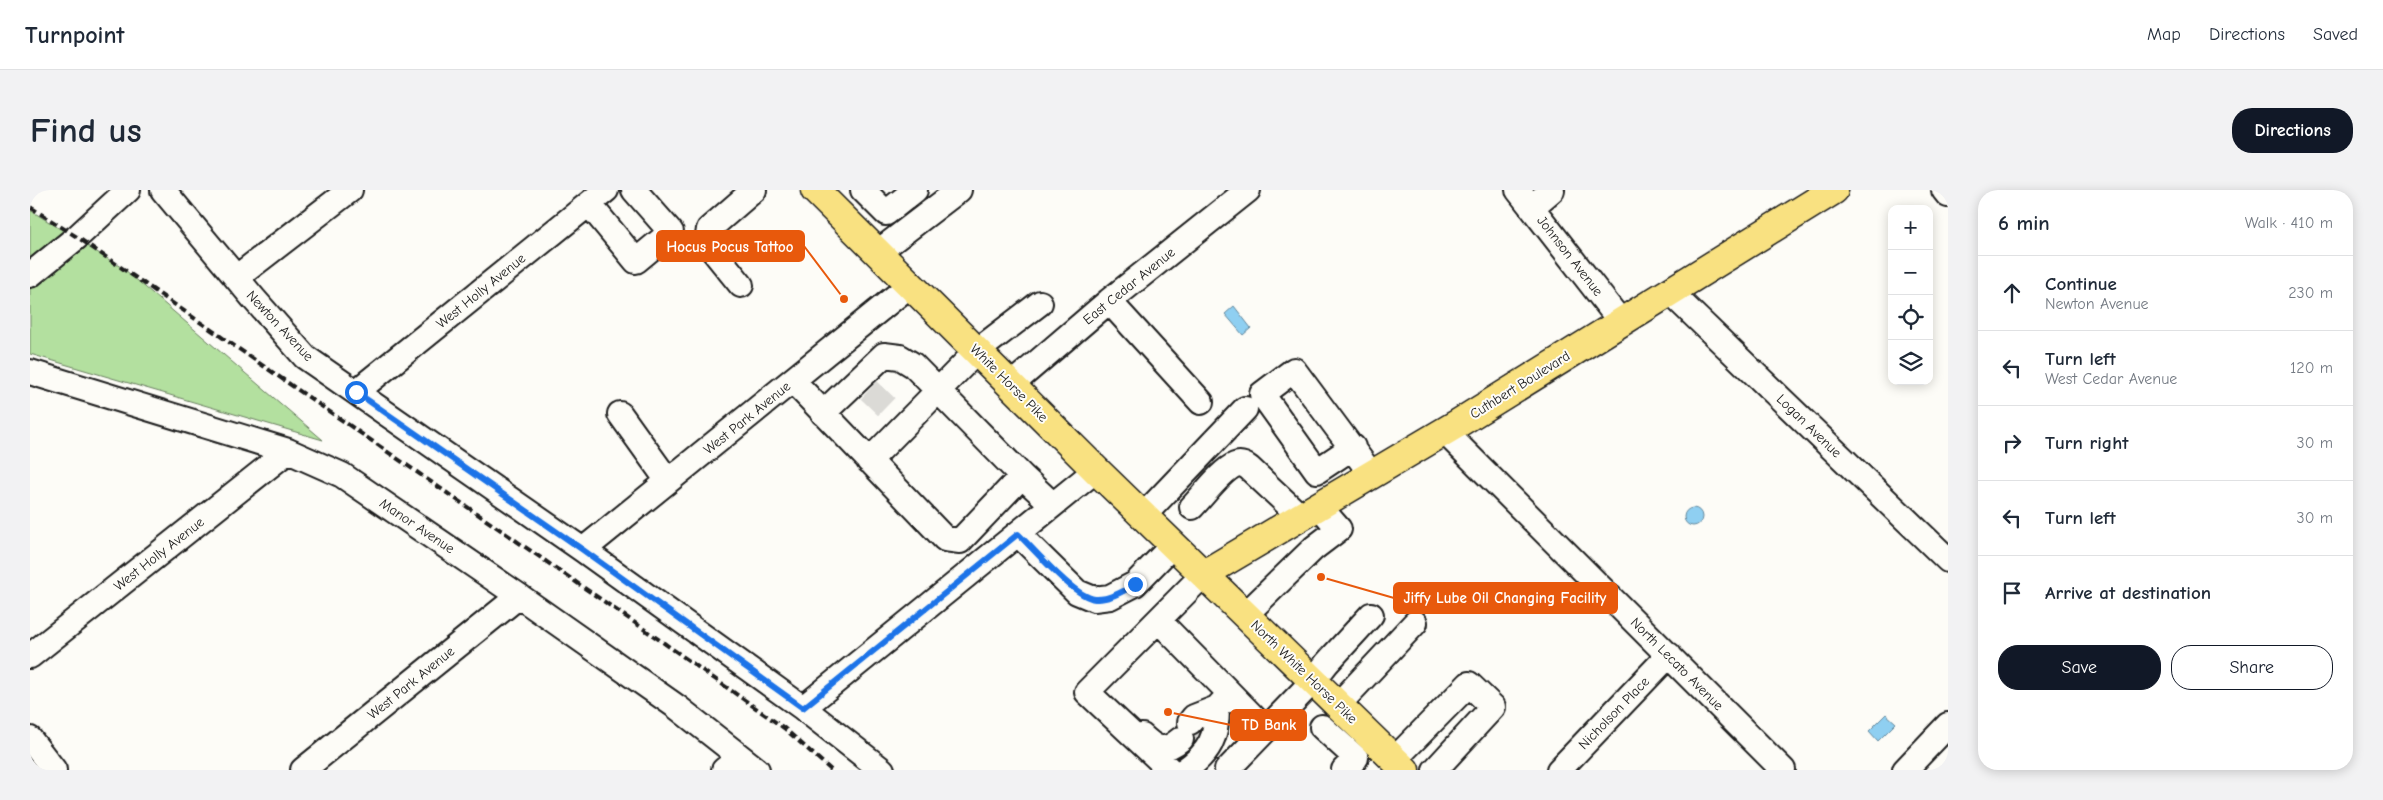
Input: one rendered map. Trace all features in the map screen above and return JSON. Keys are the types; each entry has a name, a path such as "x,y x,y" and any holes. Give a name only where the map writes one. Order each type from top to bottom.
{"main road":[{"name":"Cuthbert Boulevard","path":"1204,574 1372,475 1834,190"},
{"name":"White Horse Pike","path":"826,193 910,285 1096,470 1204,574"},
{"name":"North White Horse Pike","path":"1204,574 1313,681 1339,724 1399,765"}],"street":[{"path":"30,275 77,237 128,190"},
{"name":"Newton Avenue","path":"163,190 306,356 583,550 803,708 882,770"},
{"path":"237,277 350,190"},
{"path":"597,197 636,261 671,232 634,190"},
{"path":"741,285 707,242 709,229 754,190"},
{"path":"863,190 886,212 915,190"},
{"path":"878,252 959,190"},
{"name":"East Cedar Avenue","path":"1011,385 1109,301 1248,190"},
{"path":"1525,199 1552,190"},
{"path":"1944,190 1948,194"},
{"name":"West Holly Avenue","path":"356,392 597,197"},
{"name":"Johnson Avenue","path":"1525,199 1621,322"},
{"name":"West Park Avenue","path":"583,550 910,285"},
{"name":"Logan Avenue","path":"1670,292 1948,560"},
{"path":"1109,301 1201,402"},
{"path":"869,461 900,420 939,391 977,351 1040,303"},
{"path":"823,413 864,385 884,355 900,357 914,365 1022,476 1053,505"},
{"name":"Manor Avenue","path":"30,372 288,451 342,475 520,596 677,707 741,766"},
{"path":"793,381 944,539 952,542 960,541 1022,476"},
{"path":"1143,516 1246,410"},
{"path":"620,414 668,481"},
{"name":"North Lecato Avenue","path":"1444,431 1783,770"},
{"path":"1353,447 1372,475"},
{"name":"West Holly Avenue","path":"30,656 288,451"},
{"path":"1192,507 1236,464 1249,468 1310,512 1338,529 1314,548 1245,615"},
{"path":"803,708 1096,470"},
{"path":"1018,534 1077,592 1094,599 1110,597 1130,588 1173,545"},
{"path":"1092,687 1204,574"},
{"name":"West Park Avenue","path":"304,770 520,596"},
{"path":"1228,770 1313,681 1371,615"},
{"path":"1159,621 1224,701 1266,730"},
{"path":"1344,770 1356,758 1339,724 1363,679 1415,630"},
{"name":"Nicholson Place","path":"1559,770 1669,655"},
{"path":"1399,765 1469,684 1493,707 1435,770"},
{"path":"1092,687 1155,738 1183,745"},
{"path":"1092,687 1183,745 1198,758 1214,738 1224,701"},
{"path":"1183,745 1224,701"},
{"path":"1905,770 1948,725"},
{"path":"30,739 54,770"}],"green space":[{"path":"30,210 124,269 323,440 30,354"}],"water":[{"path":"1234,306 1251,328 1243,335 1225,314"},
{"path":"1693,508 1699,511 1702,517 1699,523 1693,526 1687,523 1684,517 1687,511"},
{"path":"1886,714 1896,723 1878,741 1869,731"}],"tunnel":[{"path":"869,390 894,414"},
{"path":"1187,745 1200,732"}],"railway":[{"path":"30,207 77,237 664,643 784,728 831,770"}],"place":[{"name":"Hocus Pocus Tattoo","path":"844,299"},
{"name":"Jiffy Lube Oil Changing Facility","path":"1321,577"},
{"name":"TD Bank","path":"1168,712"}],"route":[{"path":"356,392 583,550 803,708 1018,534 1077,592 1094,599 1110,597 1123,592 1135,584"}]}
